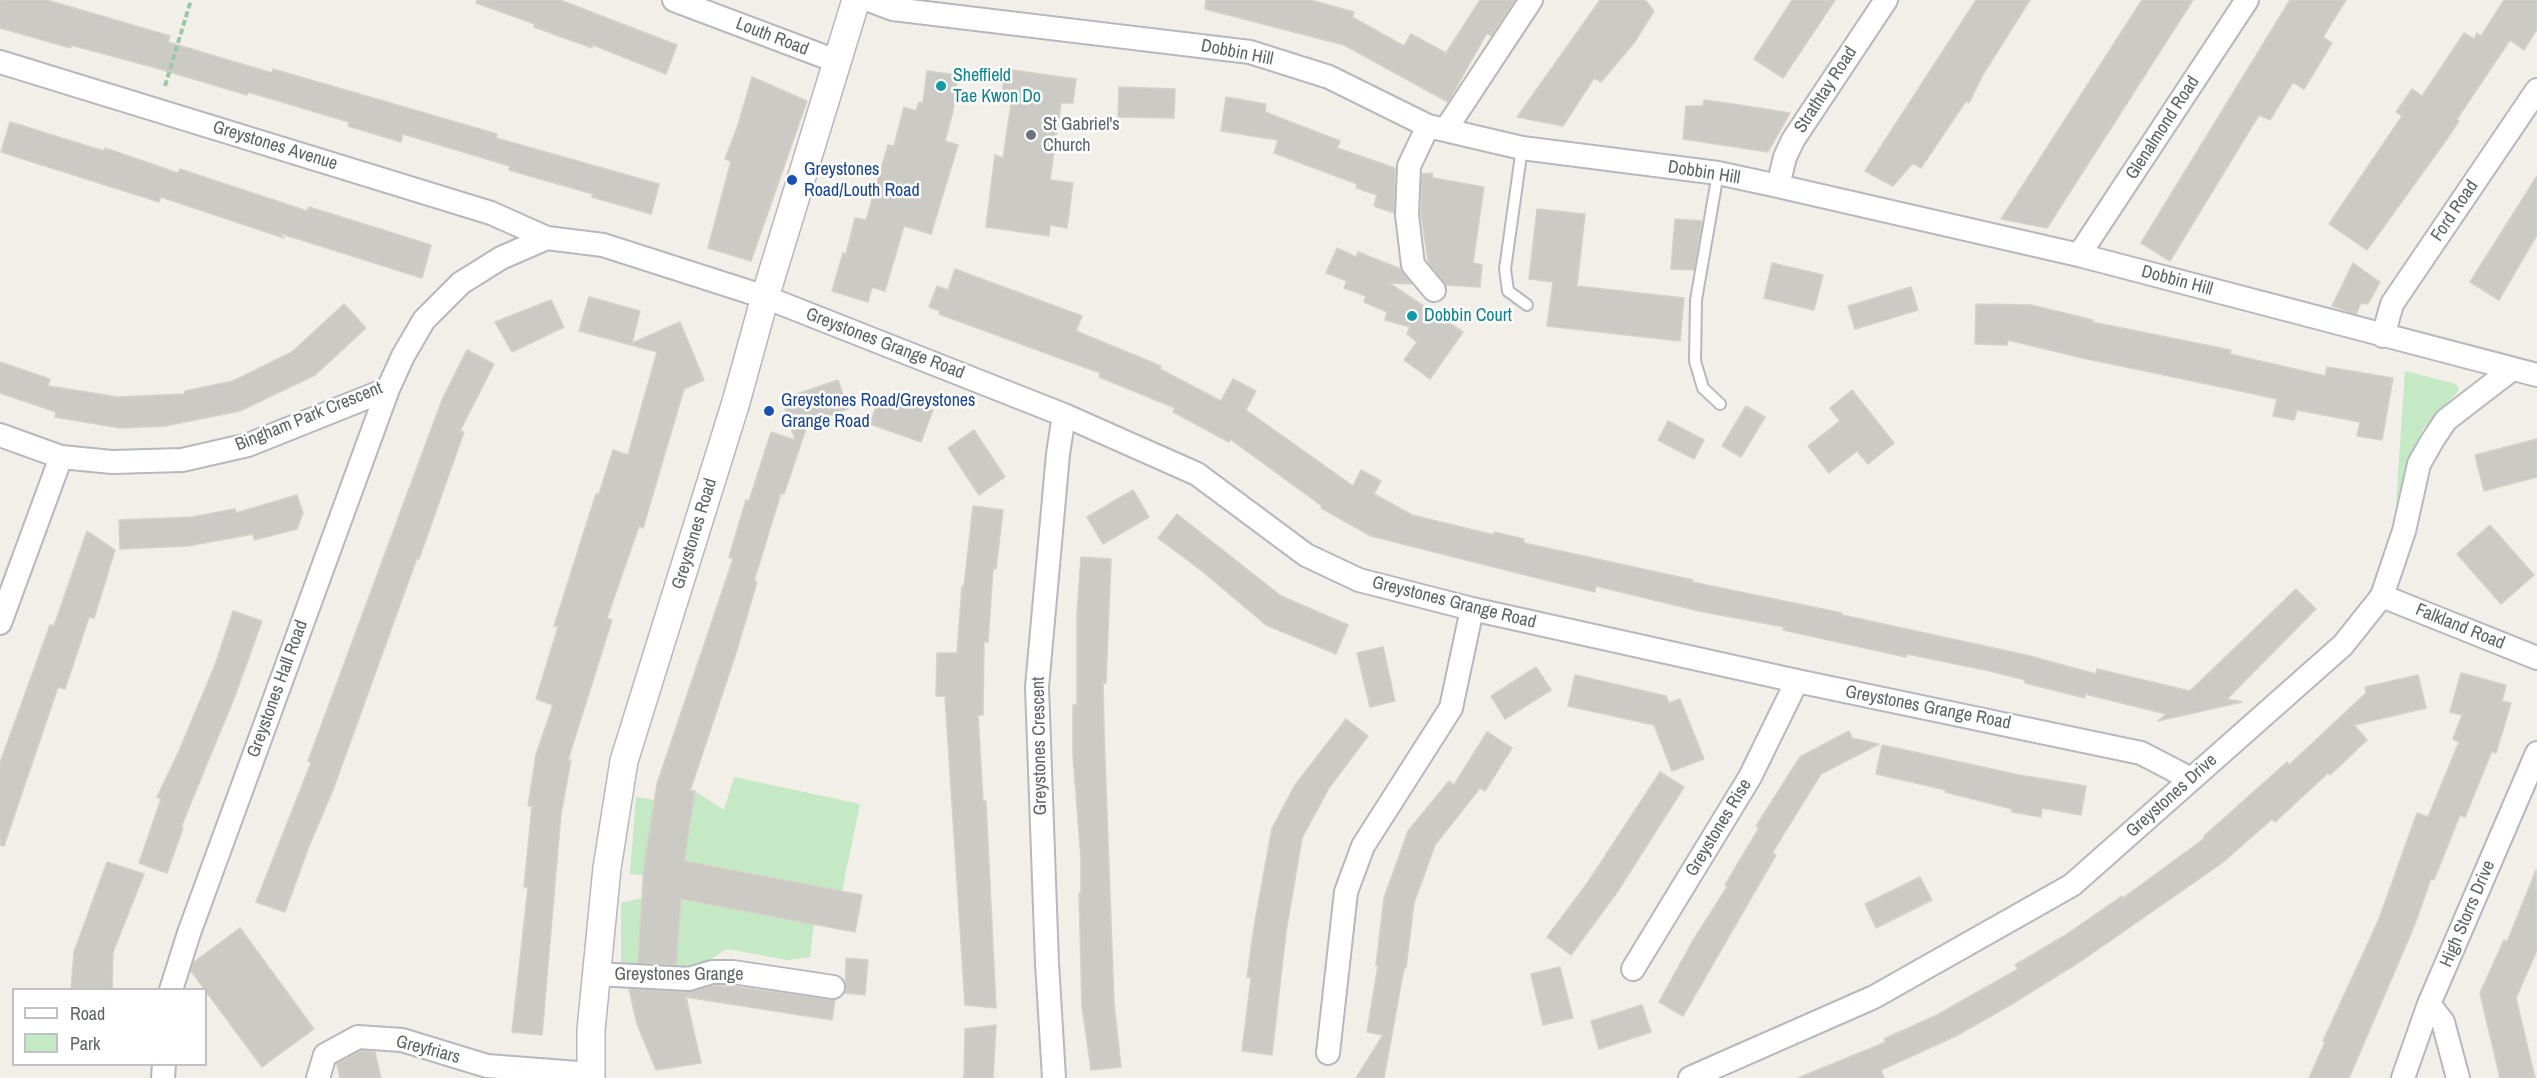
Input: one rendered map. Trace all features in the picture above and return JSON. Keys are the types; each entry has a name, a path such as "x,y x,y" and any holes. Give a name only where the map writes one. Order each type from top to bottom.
{"street":[{"name":"Louth Road","path":"674,0 836,62"},
{"name":"Greystones Road","path":"591,1076 591,1030 607,868 624,760 733,413 765,297 856,0"},
{"name":"Dobbin Hill","path":"869,0 893,9 1250,51 1329,77 1437,127 1522,148 1718,173 1778,186 2079,255 2537,375"},
{"path":"1434,290 1413,265 1407,215 1409,166 1531,0"},
{"name":"Strathtay Road","path":"1778,186 1785,157 1793,140 1886,0"},
{"name":"Glenalmond Road","path":"2079,255 2247,0"},
{"name":"Greystones Avenue","path":"0,62 491,213 547,238"},
{"name":"Ford Road","path":"2383,336 2392,304 2537,90"},
{"path":"547,238 603,245 765,297"},
{"name":"Bingham Park Crescent","path":"0,435 61,457 112,462 182,460 248,445 388,389 403,356 424,320 461,283 501,258 547,238"},
{"name":"Greystones Grange Road","path":"765,297 1064,415 1197,474 1306,555 1359,580 1472,609 1797,681 2141,753 2191,778"},
{"name":"Greystones Drive","path":"1690,1078 1874,997 2072,885 2343,645 2382,596 2404,531 2419,464 2432,441 2446,420 2511,370"},
{"name":"Greystones Hall Road","path":"172,988 189,933 388,389"},
{"name":"Greystones Crescent","path":"1054,1078 1047,963 1037,687 1058,454 1064,415"},
{"path":"0,623 61,457"},
{"name":"Falkland Road","path":"2382,596 2537,658"},
{"path":"1328,1053 1346,892 1363,846 1451,708 1472,609"},
{"name":"Greystones Rise","path":"1633,969 1750,777 1797,681"},
{"name":"High Storrs Drive","path":"2403,1078 2429,1004 2537,753"},
{"name":"Greystones Grange","path":"596,974 689,978 712,972 734,972 833,987"},
{"path":"2429,1004 2443,1022 2458,1078"},
{"name":"Greyfriars","path":"318,1078 325,1054 358,1037 402,1040 483,1072 591,1076"}],"lane":[{"path":"1522,148 1505,269 1508,291 1527,305"},
{"path":"1718,173 1696,300 1695,361 1703,388 1720,405"}],"path":[{"path":"158,109 191,0"}],"green space":[{"path":"2405,371 2456,384 2459,390 2422,430 2410,457 2396,504"},
{"path":"734,777 860,804 842,891 707,865 682,879 630,874 636,797 655,800 695,791 724,810"},
{"path":"642,898 638,962 674,964 681,900 814,924 810,957 787,960 727,949 690,972 621,966 621,903"}],"building":[{"path":"0,0 47,0 170,36 168,42 272,73 273,69 497,134 496,138 659,184 651,214 592,197 593,194 509,170 510,166 403,134 401,142 348,126 349,122 248,92 247,95 160,69 0,28"},
{"path":"477,0 560,0 677,45 666,74 593,45 592,48 534,27 535,24 476,3"},
{"path":"1206,0 1311,0 1354,12 1352,17 1404,46 1411,34 1446,53 1480,0 1515,0 1491,36 1487,33 1448,102 1344,45 1205,9"},
{"path":"1600,0 1645,0 1654,11 1634,43 1601,82 1594,78 1563,126 1517,117"},
{"path":"1792,0 1835,0 1783,78 1754,59"},
{"path":"1976,0 2030,0 1984,73 1969,103 1966,101 1921,168 1913,163 1893,186 1865,171"},
{"path":"2142,0 2193,0 2047,228 2001,219"},
{"path":"2290,0 2346,0 2323,37 2332,43 2304,89 2293,82 2270,120 2259,115 2170,261 2141,243"},
{"path":"2504,0 2537,0 2537,29 2524,50 2510,40 2457,119 2459,121 2447,139 2367,250 2329,224 2402,116 2396,112 2412,89 2422,96 2464,33 2474,39 2477,33 2481,36"},
{"name":"St Gabriel's Church","path":"1005,69 1076,79 1073,103 1061,103 1050,180 1073,183 1067,228 1050,225 1049,236 986,227 995,155 1003,158 1012,97 1002,95"},
{"path":"927,71 958,75 953,111 945,141 958,145 931,234 904,226 885,291 872,287 868,302 832,291 843,253 846,254 855,218 866,220 888,145 894,146 904,107 916,111 919,102 923,103"},
{"path":"752,77 807,101 751,261 708,248 731,161 725,159"},
{"path":"1119,87 1175,89 1174,118 1118,117"},
{"path":"1226,97 1266,104 1265,112 1340,141 1337,148 1395,168 1394,213 1374,206 1377,195 1356,188 1357,184 1274,153 1278,140 1221,131"},
{"path":"1704,100 1790,113 1768,152 1683,139 1686,106 1703,106"},
{"path":"10,122 104,151 105,148 178,173 180,169 307,211 309,207 431,245 422,278 279,233 284,238 161,197 159,202 1,152"},
{"path":"1432,173 1433,178 1484,187 1473,263 1482,265 1480,287 1446,285 1428,262 1421,214 1422,174"},
{"path":"2537,176 2537,235 2499,300 2470,282"},
{"path":"1537,209 1585,214 1577,286 1684,298 1680,341 1547,326 1553,282 1529,279"},
{"path":"1675,219 1702,221 1694,270 1671,269"},
{"name":"Dobbin Court","path":"1337,248 1356,257 1358,252 1401,269 1411,284 1389,283 1463,332 1430,379 1404,360 1417,342 1407,334 1410,327 1385,320 1387,312 1364,302 1366,296 1344,288 1347,281 1326,273"},
{"path":"1772,263 1823,275 1814,310 1764,298"},
{"path":"2353,263 2380,282 2368,304 2361,303 2356,314 2332,306"},
{"path":"955,269 1082,316 1076,331 1161,366 1160,369 1221,401 1233,379 1256,391 1246,410 1353,486 1361,470 1381,481 1374,494 1412,515 1494,535 1494,532 1524,539 1524,543 2026,655 2096,674 2097,669 2190,691 2296,589 2316,609 2227,699 2242,702 2158,721 2166,714 2085,694 2085,698 2025,683 2025,680 1990,671 1907,654 1906,657 1783,630 1784,627 1699,611 1596,586 1595,592 1541,579 1371,536 1321,508 1322,506 1230,439 1229,442 1173,412 1175,408 1099,377 1100,373 939,314 940,311 929,307 937,286 948,290"},
{"path":"1911,287 1918,310 1855,329 1848,306"},
{"path":"589,297 640,311 632,343 680,322 704,380 684,389 643,528 639,526 607,618 612,620 568,760 571,760 561,814 542,1035 512,1032 528,887 524,887 532,806 528,806 536,755 553,705 536,699 558,627 554,626 596,494 599,494 613,450 628,455 657,352 579,331"},
{"path":"551,300 564,327 512,352 495,322"},
{"path":"344,304 366,328 315,375 240,411 165,426 120,428 55,417 56,412 0,393 0,362 50,379 48,386 118,397 185,394 185,391 233,381 292,352"},
{"path":"1976,304 2031,305 2093,320 2092,322 2231,350 2230,354 2325,376 2327,367 2393,378 2382,440 2357,436 2360,422 2297,410 2294,420 2273,416 2277,399 2008,340 2007,345 1975,344"},
{"path":"467,350 494,364 460,431 464,432 333,790 309,846 285,912 256,902 311,763 308,761 442,400"},
{"path":"838,380 848,409 808,423 784,494 781,493 754,581 757,582 736,653 690,791 695,791 684,861 862,895 855,932 681,899 676,965 638,963 644,865 657,784 733,559 729,557 746,500 749,501 771,432 795,440 782,399"},
{"path":"1852,390 1894,443 1868,464 1857,451 1829,473 1808,446 1840,421 1830,408"},
{"path":"880,395 889,395 933,410 921,442 870,424"},
{"path":"1746,406 1765,417 1741,457 1722,446"},
{"path":"1668,421 1704,440 1694,459 1658,440"},
{"path":"974,430 1005,477 979,495 948,448"},
{"path":"2537,439 2537,477 2484,491 2475,455"},
{"path":"1133,490 1149,517 1103,544 1087,517"},
{"path":"297,495 303,513 297,529 254,540 253,534 188,546 120,549 119,520 192,517 235,509 236,513"},
{"path":"973,506 1003,510 996,569 993,569 988,642 984,641 983,715 978,715 983,801 986,801 996,1008 965,1005 945,696 936,696 937,653 957,653 962,586 964,586"},
{"path":"1177,514 1281,596 1348,625 1336,654 1266,625 1202,571 1158,538"},
{"path":"2490,525 2534,575 2501,604 2457,554"},
{"path":"87,531 115,550 94,618 89,617 65,689 58,687 4,846 0,845 0,763 50,625 54,626"},
{"path":"1081,557 1111,559 1106,683 1103,683 1114,1003 1121,1067 1091,1070 1082,1006 1079,893 1081,893 1081,858 1073,756 1073,705 1077,705 1077,613"},
{"path":"233,611 262,621 235,696 181,827 183,828 167,873 139,863 161,799 157,797 215,665"},
{"path":"1383,647 1395,701 1370,707 1357,653"},
{"path":"1536,667 1551,690 1505,719 1491,696"},
{"path":"2461,673 2506,685 2502,701 2511,703 2496,753 2492,751 2465,817 2460,815 2434,880 2431,879 2413,929 2349,1078 2309,1078 2325,1042 2323,1041 2379,919 2417,813 2428,817 2459,742 2453,739 2462,715 2450,712"},
{"path":"1575,675 1666,696 1669,703 1680,699 1704,759 1672,771 1654,725 1568,706"},
{"path":"2418,675 2426,708 2354,725 2367,740 2330,775 2328,773 2275,822 2272,819 2222,863 2084,959 1956,1036 1881,1070 1884,1078 1798,1078 1886,1042 1884,1039 1937,1015 2018,969 2015,965 2064,936 2122,896 2123,898 2205,838 2204,836 2287,762 2289,765 2366,693 2365,687"},
{"path":"1346,719 1368,736 1329,788 1302,838 1286,932 1272,1055 1242,1051 1251,978 1247,977 1272,828 1295,785"},
{"path":"1849,731 1852,738 1879,744 1821,774 1772,853 1776,855 1683,1016 1659,1002 1692,942 1727,887 1725,885 1759,828 1756,826 1800,757"},
{"path":"1487,732 1512,748 1485,791 1480,788 1435,845 1414,903 1406,968 1404,968 1384,1078 1356,1078 1383,1035 1367,1032 1378,965 1376,965 1384,898 1408,831 1449,781 1454,785"},
{"path":"1882,745 2019,775 2086,786 2081,815 2042,808 2041,817 2012,812 2012,809 1945,792 1946,790 1876,774"},
{"path":"1660,772 1684,787 1618,891 1571,955 1547,937 1588,882"},
{"path":"107,862 144,874 113,952 112,988 71,988 74,952"},
{"path":"2536,870 2537,950 2516,998 2535,1078 2500,1078 2480,993 2504,940 2507,942"},
{"path":"1920,877 1932,900 1876,928 1865,904"},
{"path":"240,928 314,1029 262,1067 207,993 207,988 204,988 191,971 194,962"},
{"path":"846,958 868,960 865,995 845,993"},
{"path":"1560,967 1573,1018 1543,1025 1531,974"},
{"path":"714,986 732,986 835,1000 832,1020 686,997 701,1063 656,1070 637,1024 629,989 689,992"},
{"path":"1642,1005 1651,1032 1599,1049 1591,1021"},
{"path":"996,1025 993,1078 964,1078 965,1029"},
{"path":"361,1051 375,1052 381,1078 340,1078 337,1064"}],"place":[{"name":"Sheffield Tae Kwon Do","path":"941,86"},
{"name":"St Gabriel's Church","path":"1031,135"},
{"name":"Greystones Road/Louth Road","path":"792,180"},
{"name":"Dobbin Court","path":"1412,316"},
{"name":"Greystones Road/Greystones Grange Road","path":"769,411"}]}
